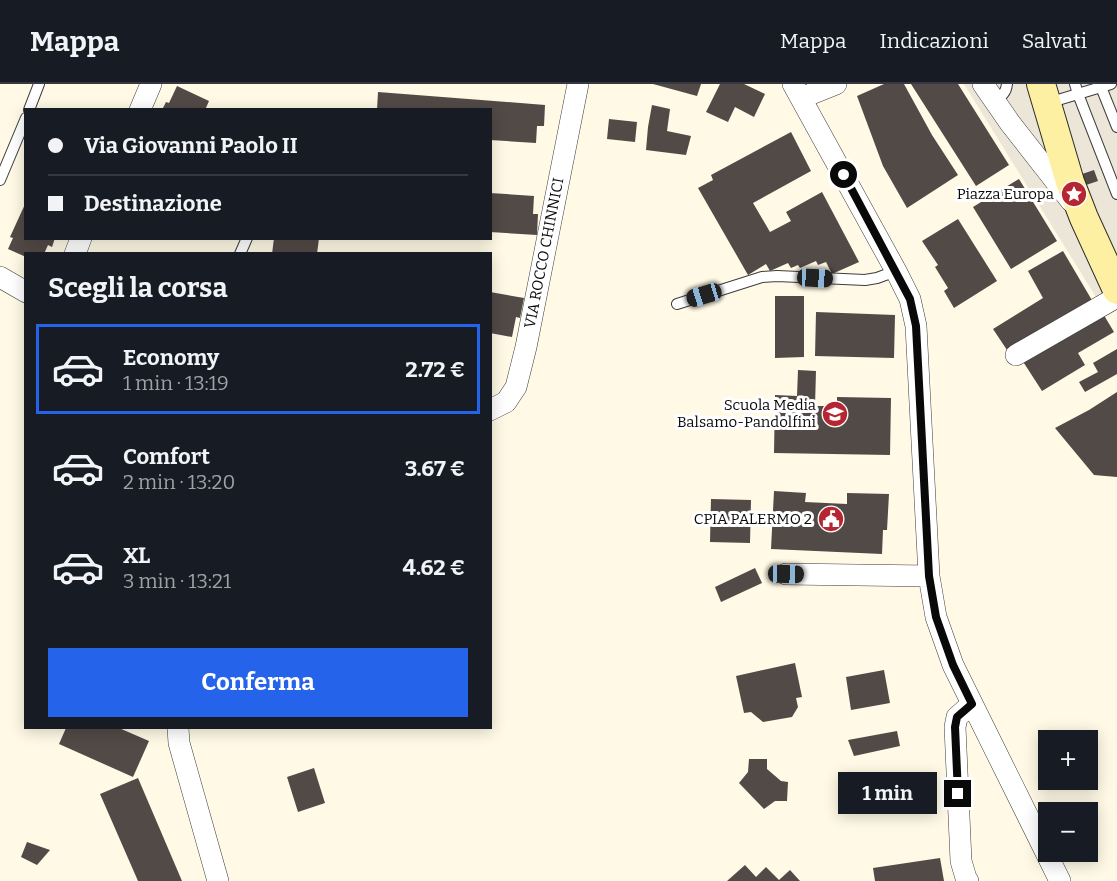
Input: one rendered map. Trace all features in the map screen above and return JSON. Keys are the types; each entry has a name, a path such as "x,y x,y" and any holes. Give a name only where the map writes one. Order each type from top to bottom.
{"main road":[{"path":"1044,93 1070,182 1084,218 1113,272"}],"street":[{"path":"141,108 151,84"},
{"name":"VIA ROCCO CHINNICI","path":"492,409 506,402 516,387 578,84"},
{"path":"836,84 797,91 910,299 916,326 929,576 936,617 953,665 1060,881"},
{"path":"995,89 1010,123 1084,218"},
{"path":"0,277 24,290"},
{"path":"1016,355 1117,297"},
{"path":"786,574 929,576"},
{"path":"968,881 962,861 955,727 957,717 972,704"},
{"path":"178,729 178,743 218,881"}],"lane":[{"path":"30,108 39,84"},
{"path":"1044,93 1106,86 1117,127"},
{"path":"1076,89 1117,194"},
{"path":"0,180 24,123"},
{"path":"677,304 762,277 865,280 896,271"}],"shaded area":[{"name":"Piazza Europa","path":"964,84 1117,84 1117,304 1104,310"}],"building":[{"path":"653,84 701,84 697,96"},
{"path":"720,84 744,84 765,94 754,117 735,107 728,122 706,112"},
{"path":"884,84 904,84 932,135 958,175 907,208 883,166 857,96"},
{"path":"911,84 958,84 1009,165 976,186"},
{"path":"177,86 209,101 206,108 163,108 166,102 169,103"},
{"path":"378,92 545,105 544,126 537,126 536,143 492,140 492,108 377,108"},
{"path":"652,105 670,109 667,131 691,136 686,155 646,150"},
{"path":"609,119 637,122 635,142 607,139"},
{"path":"791,132 811,171 753,203 770,232 791,221 786,212 822,192 859,262 832,274 826,262 818,265 816,261 800,268 798,265 791,268 788,263 770,271 766,264 748,275 698,188 713,180 711,175"},
{"path":"1094,170 1098,181 1086,185 1082,174"},
{"path":"1019,179 1057,241 1011,269 973,207"},
{"path":"492,193 534,196 533,214 538,214 537,235 492,232"},
{"path":"24,206 24,240 54,240 52,247 48,245 45,252 24,252 24,256 8,249 13,238 10,237"},
{"path":"958,219 997,281 954,308 944,291 948,288 935,267 938,265 922,241"},
{"path":"274,240 319,240 317,252 272,252"},
{"path":"1063,251 1093,302 1009,353 993,329 1043,298 1028,271"},
{"path":"492,292 524,298 520,318 516,317 512,337 492,333"},
{"path":"775,296 804,296 804,357 775,358"},
{"path":"816,312 895,315 894,358 815,356"},
{"path":"1102,312 1114,332 1078,353 1085,365 1042,391 1022,360"},
{"path":"1117,349 1117,374 1085,392 1079,382 1098,372 1093,363"},
{"path":"798,370 816,371 815,406 837,406 837,397 891,398 890,455 774,453 775,395 797,396"},
{"path":"1117,392 1117,477 1094,475 1055,428"},
{"path":"774,491 806,493 805,502 847,504 847,493 889,494 887,530 883,530 882,554 771,549"},
{"path":"711,499 751,500 750,543 710,542"},
{"path":"755,568 762,583 721,602 715,587"},
{"path":"795,663 802,697 796,698 798,707 792,717 763,722 751,712 744,713 736,676"},
{"path":"884,670 890,703 851,710 846,677"},
{"path":"66,729 121,729 149,741 133,777 59,744"},
{"path":"897,731 900,746 854,756 848,740"},
{"path":"749,759 767,759 767,769 781,781 788,782 787,801 775,801 764,809 739,783 748,772"},
{"path":"314,768 325,803 298,812 287,777"},
{"path":"138,778 182,881 138,881 100,794"},
{"path":"27,842 50,850 37,865 21,857"},
{"path":"940,858 944,881 875,881 873,868"},
{"path":"745,865 756,877 766,867 779,880 790,870 800,881 727,881"}],"place":[{"name":"Piazza Europa","path":"1074,194"},
{"name":"Scuola Media Balsamo-Pandolfini","path":"835,414"},
{"name":"CPIA PALERMO 2","path":"831,519"}],"route":[{"path":"844,175 910,299 916,326 929,576 936,617 953,665 972,704 957,717 955,727 958,794"}]}
